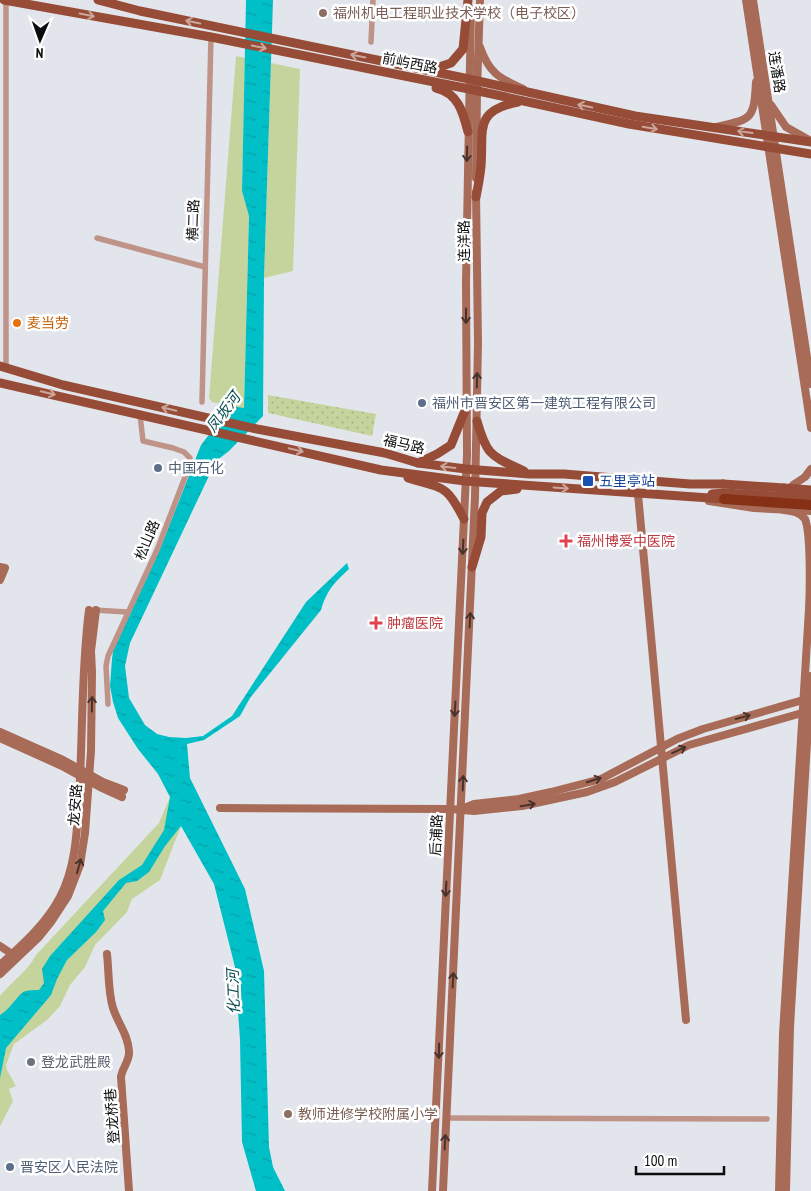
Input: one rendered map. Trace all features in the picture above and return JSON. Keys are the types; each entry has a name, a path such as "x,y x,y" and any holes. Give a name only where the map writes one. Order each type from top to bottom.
{"highway":[{"path":"724,499 811,504"}],"main road":[{"name":"前屿西路","path":"5,0 211,38 473,90 660,130 811,154"},
{"name":"前屿西路","path":"104,0 140,11 420,68 635,116 811,141"},
{"path":"420,68 442,67 455,60 461,52 464,46 469,0"},
{"name":"连洋路","path":"469,0 478,283 475,482"},
{"name":"连洋路","path":"473,80 478,42 480,0"},
{"name":"连潘路","path":"746,0 771,136"},
{"name":"连潘路","path":"753,0 768,99 772,147"},
{"path":"478,42 489,68 502,79 539,95"},
{"path":"713,128 738,122 751,114 755,107 757,65"},
{"path":"361,68 446,91 459,104 468,132"},
{"name":"连洋路","path":"465,481 468,132 473,90"},
{"path":"768,99 786,127 811,141"},
{"path":"476,197 481,167 484,122 488,115 497,108 522,102"},
{"path":"772,147 811,384"},
{"path":"772,147 811,428"},
{"name":"福马路","path":"3,367 63,385 257,429 385,454 418,463 529,474 564,474 690,484 723,484 811,490"},
{"name":"福马路","path":"0,383 381,470 475,482 724,499"},
{"path":"418,463 451,445 466,408"},
{"path":"477,421 483,444 494,457 529,474"},
{"path":"793,485 805,477 811,469"},
{"path":"381,470 445,490 451,495 464,519"},
{"name":"后浦路","path":"432,1191 465,481"},
{"path":"690,484 730,481 811,486"},
{"name":"后浦路","path":"443,1191 462,809 475,482"},
{"path":"472,567 481,537 482,513 490,498 504,490 541,486"},
{"name":"福马路","path":"690,497 724,493 811,498"},
{"path":"638,494 686,1020"},
{"path":"690,497 744,507 794,511 801,515 808,525 810,533 808,703 790,1028 786,1191"},
{"path":"784,510 811,511"},
{"path":"0,580 3,567"},
{"name":"龙安路","path":"0,974 44,931 68,896 77,874 82,854 92,672 92,610"},
{"path":"779,1191 783,1034 802,713 808,703 811,676"},
{"path":"462,809 474,804 543,794 590,782 611,774 677,739 716,725 808,703"},
{"path":"220,808 486,810 522,806 587,792 615,782 689,745 802,713"},
{"path":"0,732 63,760 85,775"},
{"path":"0,738 85,775 123,794"},
{"name":"龙安路","path":"0,965 37,930 58,900 72,861 85,775"},
{"path":"0,946 12,954"},
{"name":"登龙桥巷","path":"107,954 112,1006 123,1028 129,1051 122,1077 129,1191"}],"street":[{"path":"3,367 5,0"},
{"path":"371,42 373,0"},
{"name":"横二路","path":"202,402 211,38"},
{"path":"97,238 204,267"},
{"name":"松山路","path":"108,704 106,661 157,550 190,464 190,458 179,450 143,441 140,414"},
{"path":"92,610 127,612"},
{"path":"447,1118 767,1119"}],"green space":[{"path":"236,56 245,58 242,191 249,215 244,409 212,402 209,398"},
{"path":"271,63 300,69 293,271 264,278"},
{"path":"268,395 376,414 372,436 268,413"},
{"path":"170,797 181,826 160,880 132,899 127,912 95,945 85,967 70,985 60,1006 47,1020 14,1044 6,1065 16,1086 9,1089 13,1101 0,1126 0,996 159,823"}],"water":[{"path":"246,0 273,0 264,278 263,416 229,451 216,461 130,643 125,666 129,698 145,725 157,734 169,737 203,736 232,716 306,602 347,563 349,569 332,587 321,610 250,698 240,716 204,740 187,744 190,778 245,889 264,971 269,1147 273,1167 285,1191 256,1191 242,1142 240,1040 235,967 214,884 181,826 165,846 149,872 137,881 126,883 103,911 105,920 96,932 67,960 51,995 6,1048 0,1078 0,1015 23,992 39,990 44,983 42,969 50,956 119,880 142,865 164,830 170,797 158,774 138,749 118,718 110,686 112,659 113,651 160,549 201,445 231,406 244,408 249,216 242,191"}],"place":[{"name":"福州机电工程职业技术学校（电子校区）","path":"323,13"},
{"name":"麦当劳","path":"17,323"},
{"name":"福州市晋安区第一建筑工程有限公司","path":"422,403"},
{"name":"中国石化","path":"158,468"},
{"name":"五里亭站","path":"588,481"},
{"name":"福州博爱中医院","path":"566,541"},
{"name":"肿瘤医院","path":"376,623"},
{"name":"登龙武胜殿","path":"31,1062"},
{"name":"教师进修学校附属小学","path":"288,1114"},
{"name":"晋安区人民法院","path":"10,1167"}],"water label":[{"name":"凤坂河","path":"223,412"},
{"name":"化工河","path":"233,992"}]}
